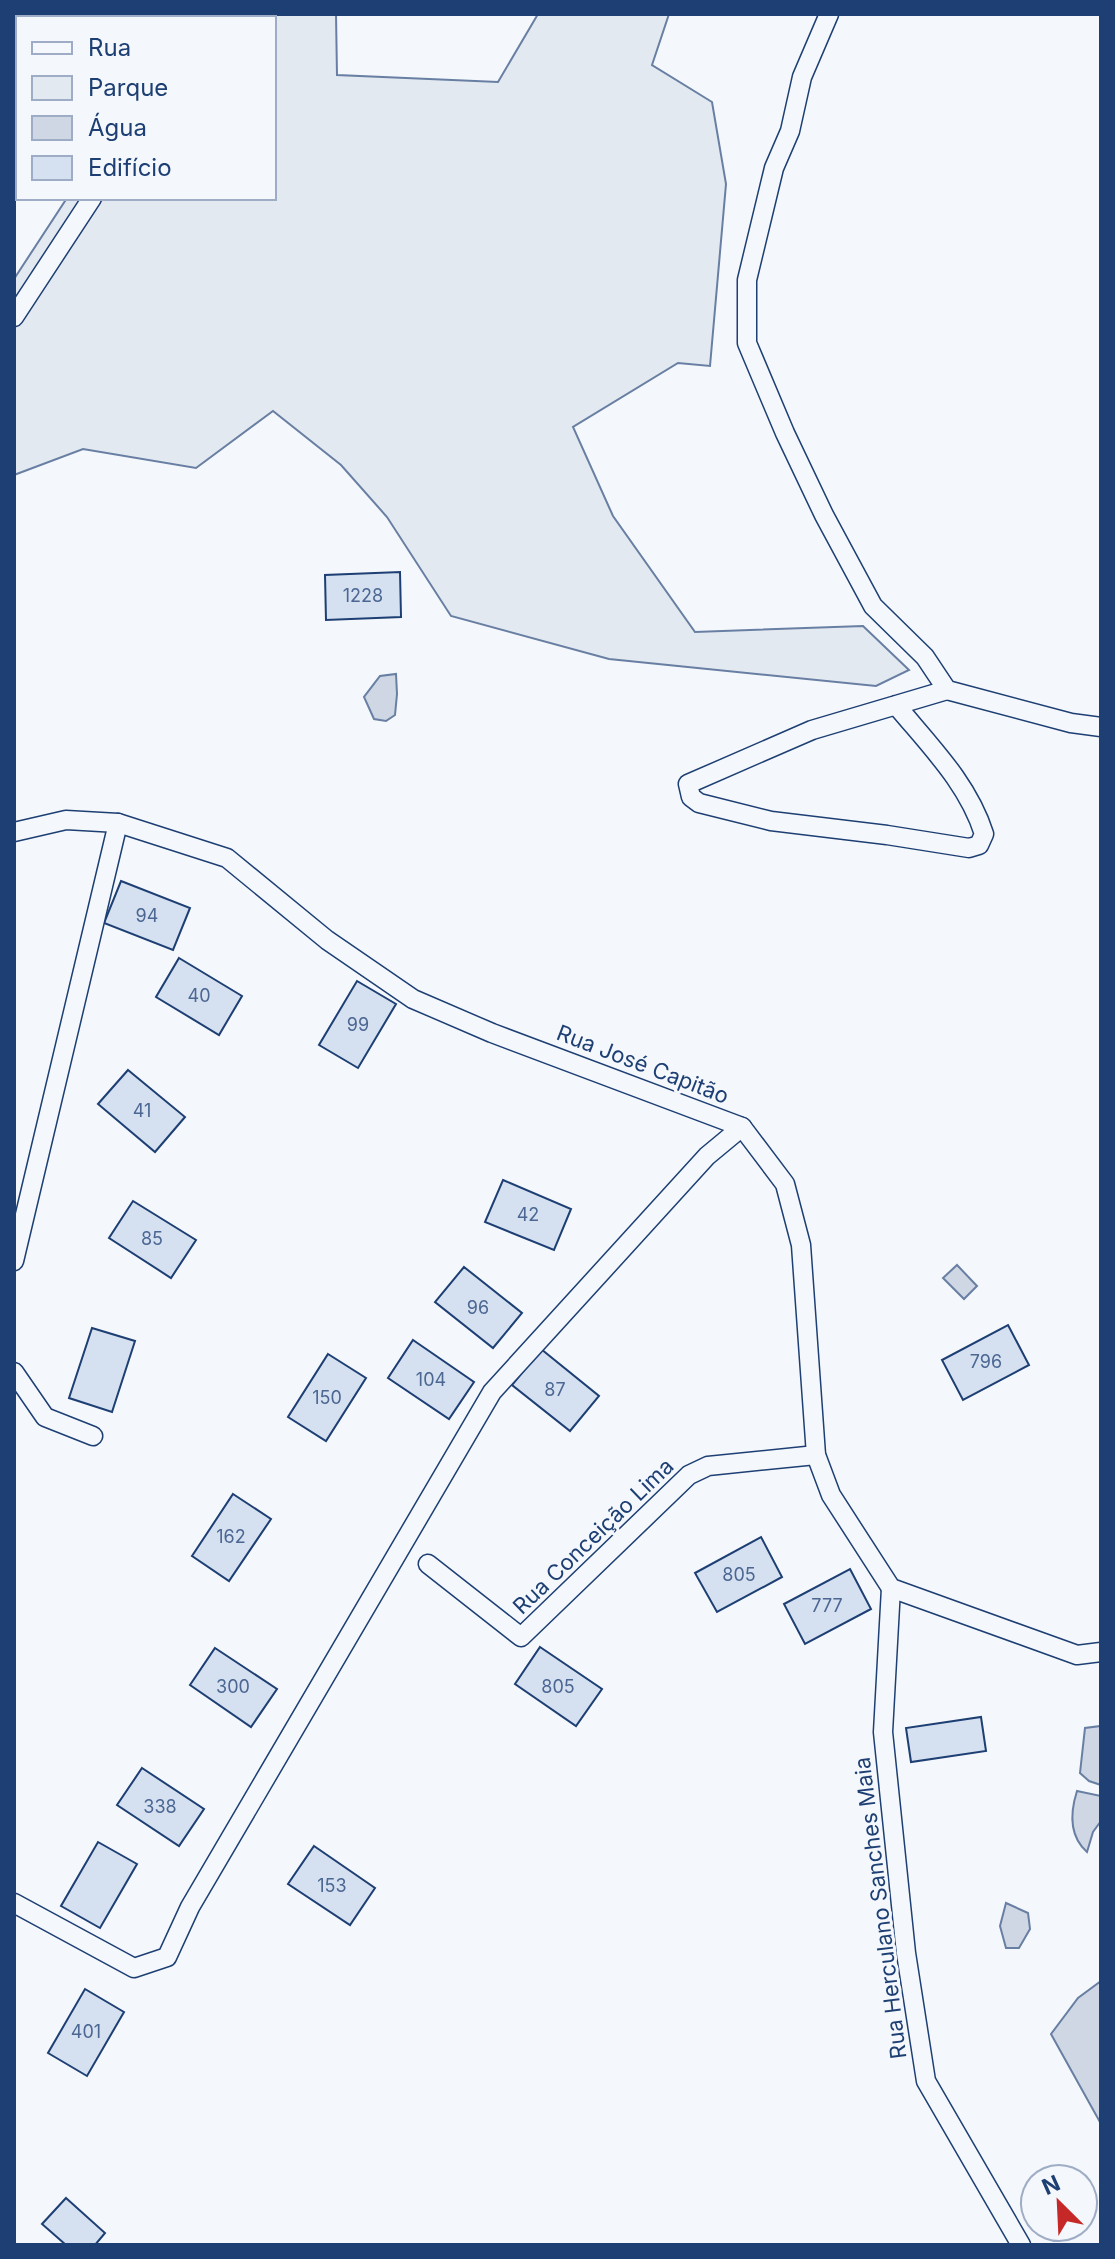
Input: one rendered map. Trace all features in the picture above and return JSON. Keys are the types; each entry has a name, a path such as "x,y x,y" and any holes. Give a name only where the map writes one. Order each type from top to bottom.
{"street":[{"path":"829,14 802,77 790,131 774,168 747,280 747,343 817,501 873,606 925,657 947,690"},
{"path":"14,317 91,200"},
{"path":"896,705 953,773 978,813 984,834 979,845 969,848 771,821 699,803 691,797 688,784 812,730 896,705 947,690 1071,723 1101,727"},
{"name":"Rua José Capitão","path":"14,832 66,820 118,823 227,858 327,940 413,999 492,1033 742,1127 785,1184 801,1245 816,1455 831,1495 891,1588"},
{"path":"14,1261 118,823"},
{"path":"14,1903 134,1968 167,1957 190,1907 492,1392 707,1156 742,1127"},
{"path":"14,1372 45,1417 93,1436"},
{"name":"Rua Conceição Lima","path":"428,1564 521,1637 689,1475 708,1466 816,1455"},
{"path":"891,1588 1077,1655 1101,1652"},
{"name":"Rua Herculano Sanches Maia","path":"891,1588 883,1732 906,1953 926,2081 1016,2243"}],"green space":[{"path":"14,14 336,14 337,75 498,82 538,14 669,14 652,65 712,102 726,184 710,366 678,363 573,427 613,516 695,632 863,626 909,670 876,686 609,659 451,616 387,517 341,465 273,411 196,468 83,449 14,475 14,279 66,200 276,200 276,16 16,16 14,44"}],"water":[{"path":"396,674 395,715 386,721 374,719 364,697 380,676"},
{"path":"957,1265 977,1286 964,1299 943,1278"},
{"path":"1101,1726 1101,1785 1089,1781 1080,1773 1085,1728"},
{"path":"1077,1791 1101,1796 1101,1821 1093,1832 1087,1852 1074,1831 1073,1808"},
{"path":"1006,1903 1028,1913 1030,1929 1019,1948 1006,1948 1000,1926"},
{"path":"1101,1981 1101,2124 1051,2034 1078,1998"}],"building":[{"path":"400,572 401,617 326,620 325,575"},
{"path":"121,881 190,908 173,950 104,923"},
{"path":"179,958 242,996 219,1035 156,997"},
{"path":"357,981 396,1004 358,1068 319,1045"},
{"path":"128,1070 185,1117 155,1152 98,1104"},
{"path":"503,1180 571,1209 554,1250 485,1222"},
{"path":"133,1201 196,1240 171,1278 109,1238"},
{"path":"464,1267 522,1313 493,1348 435,1302"},
{"path":"1008,1325 1029,1365 963,1400 942,1360"},
{"path":"92,1328 135,1341 112,1412 69,1398"},
{"path":"413,1340 474,1382 449,1419 388,1378"},
{"path":"541,1349 599,1396 570,1431 512,1385"},
{"path":"328,1354 366,1378 326,1441 288,1417"},
{"path":"233,1494 271,1519 229,1581 192,1556"},
{"path":"761,1537 782,1577 717,1612 695,1573"},
{"path":"850,1569 871,1609 805,1644 784,1604"},
{"path":"540,1647 602,1689 576,1726 515,1684"},
{"path":"215,1648 277,1689 251,1727 190,1685"},
{"path":"981,1717 986,1751 911,1762 906,1728"},
{"path":"142,1768 204,1809 179,1846 117,1805"},
{"path":"98,1842 137,1864 100,1928 61,1906"},
{"path":"314,1846 375,1888 350,1925 288,1884"},
{"path":"85,1989 124,2012 87,2076 48,2053"},
{"path":"66,2198 105,2233 95,2245 66,2245 42,2224"}]}
